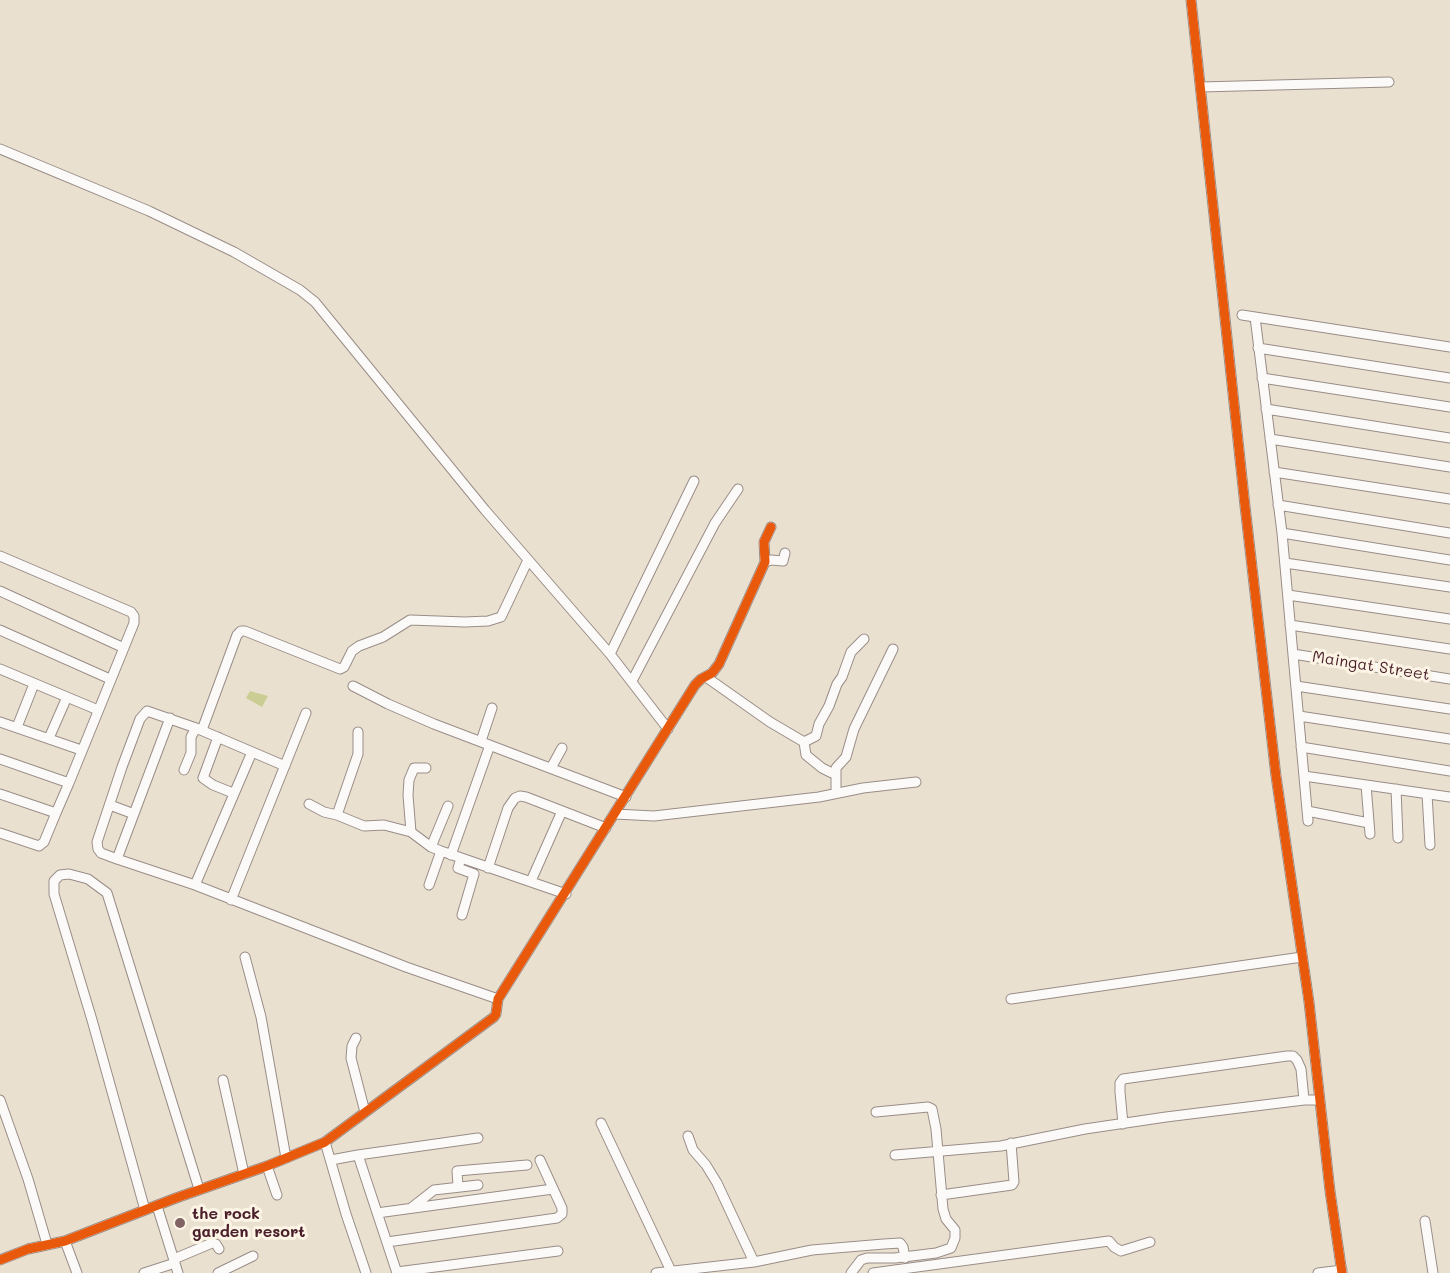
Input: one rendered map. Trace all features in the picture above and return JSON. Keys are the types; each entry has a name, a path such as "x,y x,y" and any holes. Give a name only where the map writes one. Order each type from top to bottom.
{"street":[{"path":"1191,0 1276,776 1309,1002 1330,1191 1342,1271 1318,1273"},
{"path":"1201,87 1389,82"},
{"path":"0,149 149,211 234,252 300,290 315,302 485,510 610,654 668,729"},
{"path":"1242,315 1450,347"},
{"path":"1255,317 1282,533 1308,816 1369,823"},
{"path":"1258,348 1450,378"},
{"path":"1262,378 1450,407"},
{"path":"1266,410 1450,438"},
{"path":"1270,439 1450,467"},
{"path":"1274,472 1450,499"},
{"path":"610,654 694,480"},
{"path":"632,681 715,523 738,489"},
{"path":"1278,505 1450,533"},
{"path":"0,1260 47,1244 65,1241 325,1142 494,1017 498,999 695,685 712,673 719,664 765,562 764,542 771,527"},
{"path":"1282,533 1450,560"},
{"path":"765,562 783,561 785,553"},
{"path":"0,556 131,612 135,620 44,842 39,846 0,833"},
{"path":"184,770 191,753 191,738 199,729 237,635 241,631 340,669 344,667 352,651 359,646 383,637 410,620 465,622 488,621 501,617 528,560"},
{"path":"1284,563 1450,587"},
{"path":"0,591 124,648"},
{"path":"1287,595 1450,619"},
{"path":"1290,625 1450,649"},
{"path":"0,630 110,679"},
{"path":"804,742 816,736 819,724 842,677 851,652 864,639"},
{"path":"836,793 836,772 846,757 854,729 893,649"},
{"name":"Maingat Street","path":"1293,654 1450,679"},
{"path":"1,671 98,710"},
{"path":"706,677 770,722 804,742"},
{"path":"17,727 34,684"},
{"path":"353,686 388,704 626,797"},
{"path":"1296,686 1450,709"},
{"path":"49,738 67,697"},
{"path":"481,741 492,708"},
{"path":"285,766 170,718 150,711 144,713 122,767 97,842 98,849 101,853 195,885 406,967 498,999"},
{"path":"231,900 306,712"},
{"path":"1299,716 1450,739"},
{"path":"117,859 170,718"},
{"path":"0,722 81,750"},
{"path":"338,815 358,754 358,732"},
{"path":"218,737 203,778 233,794"},
{"path":"804,742 806,755 822,768 832,773 836,772"},
{"path":"462,915 474,874 458,868 456,856 490,745"},
{"path":"1302,747 1450,771"},
{"path":"551,768 562,748"},
{"path":"195,885 252,752"},
{"path":"0,759 69,783"},
{"path":"411,832 409,780 414,768 426,768"},
{"path":"1304,776 1450,797"},
{"path":"615,814 654,816 819,797 916,782"},
{"path":"1366,785 1370,834"},
{"path":"1396,789 1398,838"},
{"path":"0,794 56,813"},
{"path":"1427,794 1430,846"},
{"path":"488,868 508,808 515,798 523,796 606,828"},
{"path":"309,804 324,812 364,826 384,825 411,832 431,847 566,894"},
{"path":"110,805 134,814"},
{"path":"431,847 448,806"},
{"path":"531,881 562,811"},
{"path":"429,885 441,851"},
{"path":"146,1210 52,889 54,881 60,875 69,874 88,879 107,893 199,1190"},
{"path":"245,957 261,1017 286,1158"},
{"path":"1011,999 1302,957"},
{"path":"356,1038 352,1046 351,1058 364,1112"},
{"path":"1123,1124 1120,1083 1123,1079 1287,1056 1293,1056 1301,1069 1304,1100"},
{"path":"223,1080 244,1174"},
{"path":"0,1100 28,1179 47,1244"},
{"path":"895,1155 1011,1143 1085,1129 1304,1100 1320,1100"},
{"path":"851,1273 861,1260 867,1258 900,1258 947,1251 954,1243 955,1230 944,1214 932,1109 928,1107 876,1112"},
{"path":"601,1122 671,1271"},
{"path":"688,1136 693,1150 717,1183 754,1262"},
{"path":"331,1160 478,1138"},
{"path":"325,1142 366,1273"},
{"path":"941,1195 1012,1185 1014,1182 1011,1143"},
{"path":"358,1155 397,1273 558,1251"},
{"path":"387,1242 557,1218 562,1214 562,1208 540,1160"},
{"path":"458,1186 457,1171 527,1165"},
{"path":"267,1166 277,1196"},
{"path":"411,1208 434,1190 478,1185"},
{"path":"377,1213 553,1189"},
{"path":"157,1206 178,1273"},
{"path":"1425,1221 1433,1273"},
{"path":"65,1241 77,1273"},
{"path":"873,1273 1108,1241 1121,1251 1150,1242"},
{"path":"144,1273 212,1243 216,1244 219,1249"},
{"path":"656,1273 754,1262 812,1250 897,1243 902,1245 900,1258 885,1271"},
{"path":"218,1273 253,1256"}],"green space":[{"path":"250,691 268,696 262,707 246,698"}],"cycle path":[{"path":"1191,0 1276,776 1309,1002 1330,1191 1342,1273"},
{"path":"0,1260 28,1249 65,1241 325,1142 494,1017 498,999 695,685 712,673 719,664 765,562 764,542 771,527"}],"place":[{"name":"the rock garden resort","path":"180,1223"}]}
